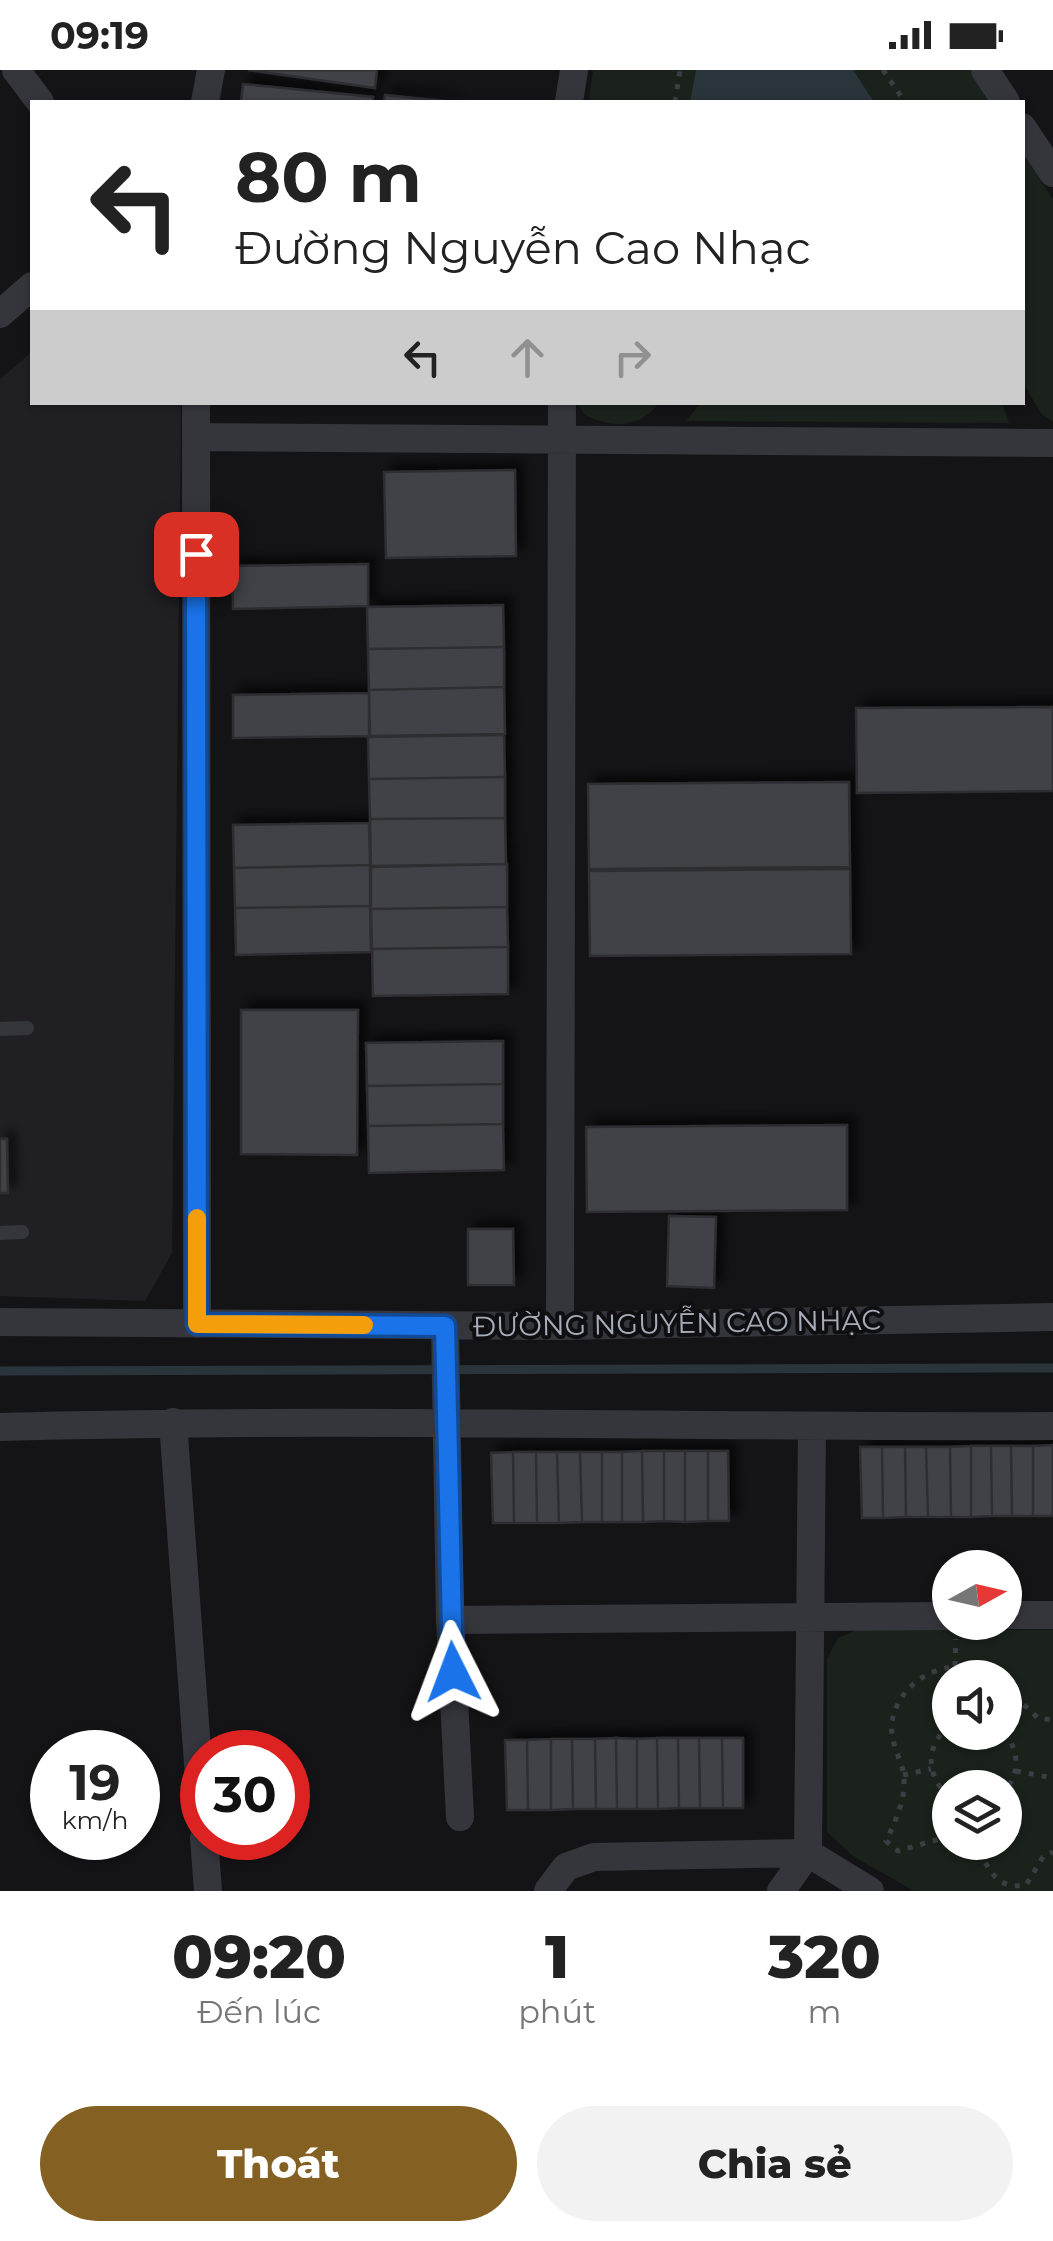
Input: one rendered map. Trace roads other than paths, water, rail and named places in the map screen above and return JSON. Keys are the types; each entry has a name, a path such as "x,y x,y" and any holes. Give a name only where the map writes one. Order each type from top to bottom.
{"street":[{"path":"16,70 38,100"},
{"path":"206,100 210,70"},
{"path":"569,100 574,70"},
{"path":"985,70 1005,100"},
{"path":"1025,131 1053,173"},
{"path":"0,314 30,288"},
{"path":"196,405 197,1324"},
{"path":"560,1326 562,405"},
{"path":"196,436 562,436 658,443 1053,443"},
{"name":"ĐƯỜNG NGUYỄN CAO NHẠC","path":"0,1322 197,1324 445,1336 560,1326 1053,1318"},
{"path":"445,1336 450,1620 460,1817"},
{"path":"0,1427 446,1415 812,1427 1053,1426"},
{"path":"173,1422 196,1730"},
{"path":"782,1891 808,1852 812,1427"},
{"path":"1022,1615 1053,1615"},
{"path":"450,1620 811,1617 932,1623"},
{"path":"548,1891 566,1867 594,1857 808,1852 870,1891"},
{"path":"206,1860 208,1891"}],"lane":[{"path":"0,1029 27,1028"},
{"path":"0,1233 22,1232"}],"waterway":[{"path":"0,1371 1053,1368"}]}
